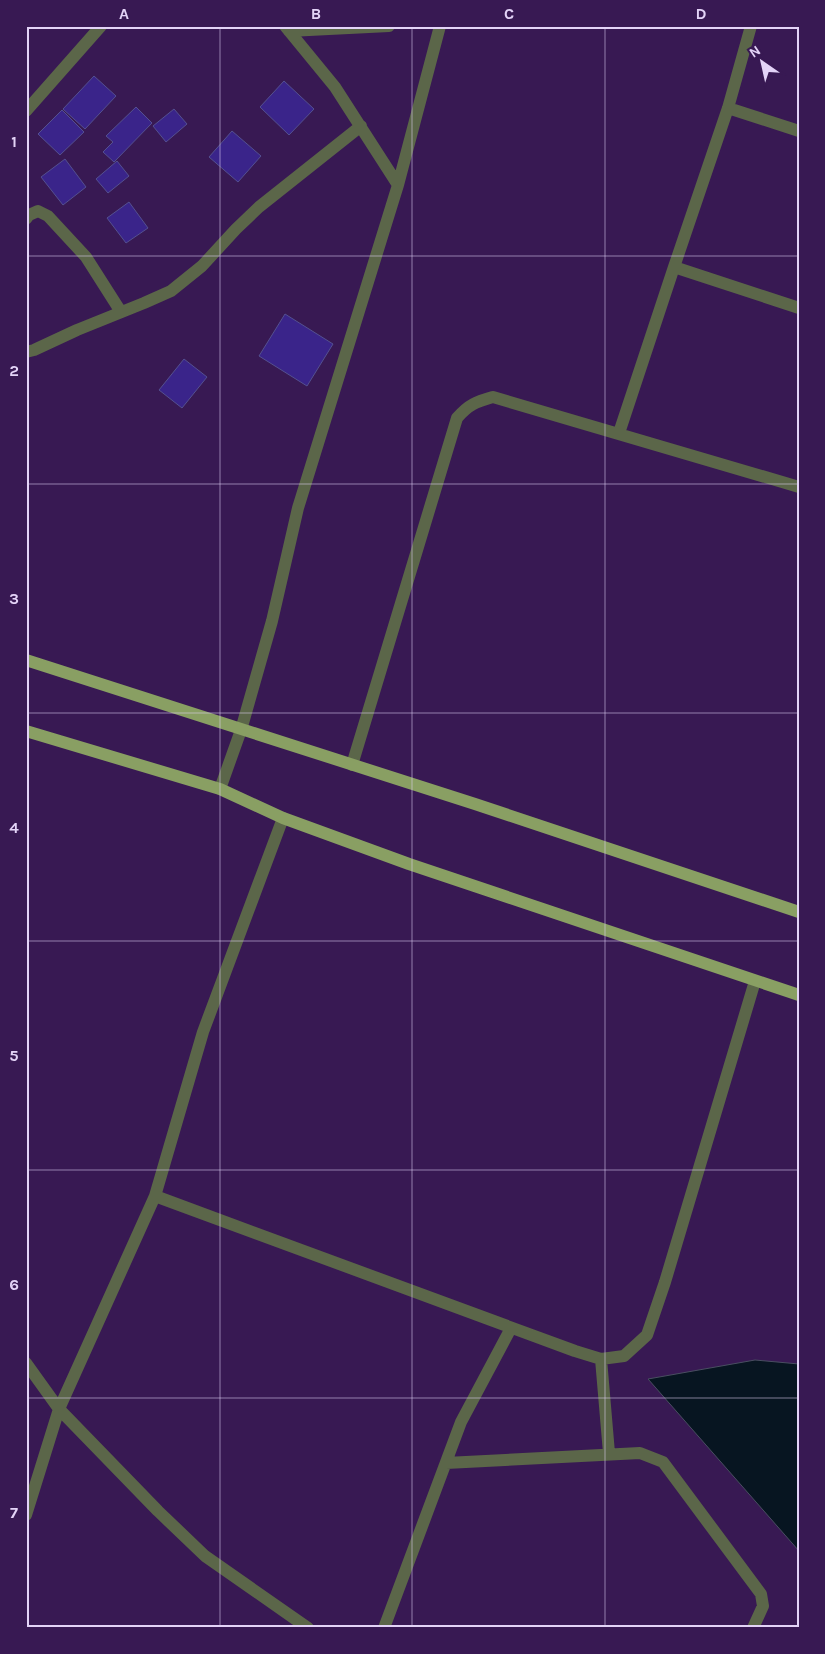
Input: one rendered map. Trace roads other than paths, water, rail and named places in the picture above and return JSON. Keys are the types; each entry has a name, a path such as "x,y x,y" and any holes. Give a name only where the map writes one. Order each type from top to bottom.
{"main road":[{"path":"26,660 475,804 799,912"},
{"path":"26,731 220,789 283,818 409,864 799,995"}],"street":[{"path":"26,111 101,26"},
{"path":"287,29 389,26"},
{"path":"220,789 241,730 272,621 298,508 398,185 440,26"},
{"path":"619,433 728,108 751,26"},
{"path":"287,29 335,87 398,185"},
{"path":"728,108 799,131"},
{"path":"26,352 171,291 202,266 259,207 361,126"},
{"path":"26,219 38,211 48,216 86,257 121,312"},
{"path":"674,267 799,308"},
{"path":"352,766 457,418 464,409 474,403 494,397 799,487"},
{"path":"26,1515 59,1409 155,1196 203,1032 283,818"},
{"path":"155,1196 575,1351 601,1359 624,1356 647,1335 665,1282 755,980"},
{"path":"384,1628 461,1422 511,1328"},
{"path":"601,1359 609,1453"},
{"path":"27,1367 59,1409 158,1511 205,1556 308,1628"},
{"path":"446,1463 609,1453 640,1453 663,1462 761,1594 763,1606 753,1628"}],"water":[{"path":"755,1360 799,1364 799,1551 648,1379"}]}
